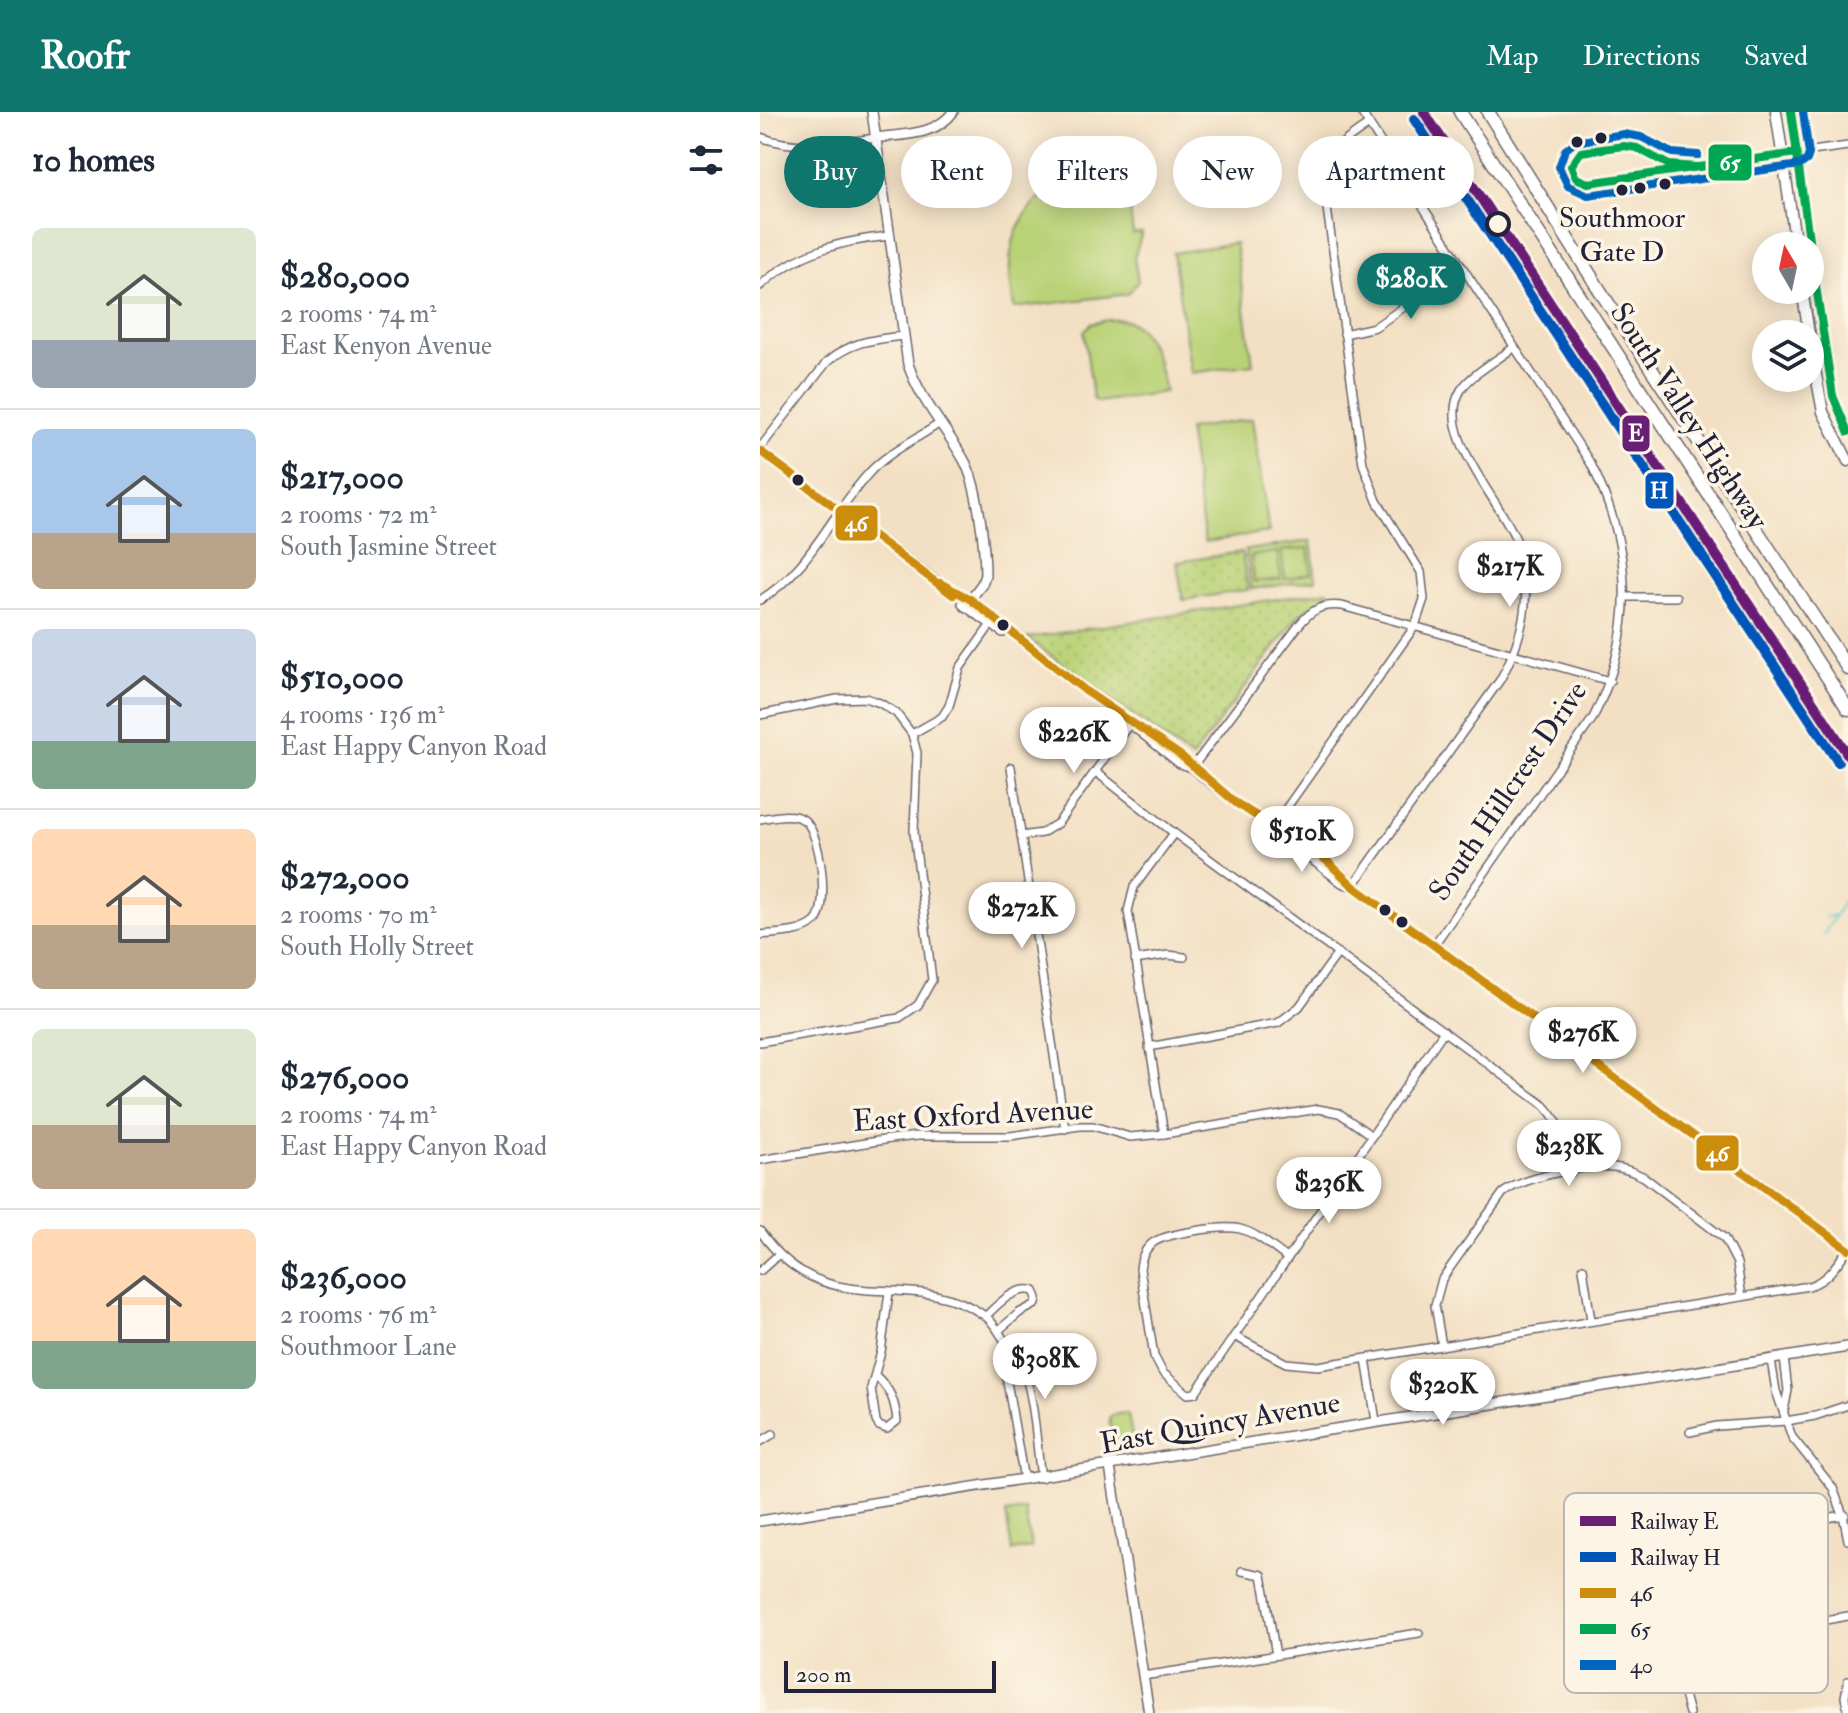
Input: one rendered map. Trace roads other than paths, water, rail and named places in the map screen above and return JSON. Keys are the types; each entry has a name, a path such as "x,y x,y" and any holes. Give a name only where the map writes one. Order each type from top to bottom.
{"highway":[{"name":"South Valley Highway","path":"1460,112 1848,709"},
{"name":"South Valley Highway","path":"1488,112 1620,322 1848,669"}],"main road":[{"path":"1776,112 1794,232"},
{"path":"1791,112 1826,362 1836,405 1848,432"},
{"path":"1819,392 1823,412 1848,461"}],"street":[{"path":"872,112 875,136"},
{"name":"South Hillcrest Drive","path":"1361,112 1578,443 1600,482 1618,531 1624,569 1624,622 1610,681 1583,734 1434,945"},
{"path":"885,136 928,130 952,114"},
{"path":"1273,827 1415,626 1424,599 1421,572 1371,489 1360,449 1325,194 1325,169 1335,149 1369,124"},
{"path":"760,137 784,143"},
{"path":"1697,167 1848,146"},
{"path":"885,208 910,372 965,463 974,486 985,571 982,584 967,602"},
{"path":"760,286 789,264 821,248 889,236"},
{"path":"1344,334 1375,327 1462,267"},
{"path":"903,336 861,341 827,362 760,450 1130,723 1172,758 1192,768 1273,827 1289,844 1342,882 1353,886 1848,1249 1830,1273 1814,1284 1366,1359 1301,1366 1271,1358 1234,1336"},
{"path":"1353,886 1452,750 1514,654 1526,605 1520,549 1503,512 1464,451 1456,416 1460,391 1467,382 1513,348"},
{"path":"760,600 797,569 839,509 880,463 940,423"},
{"path":"1625,597 1676,597"},
{"path":"1192,768 1299,625 1308,614 1321,606 1342,606 1610,681"},
{"path":"912,734 942,717 949,706 960,668 992,622"},
{"path":"760,715 837,699 866,698 896,713 912,734 917,753 914,832 931,970 929,987 918,1005 899,1018 760,1042"},
{"path":"1021,836 1042,833 1058,823 1130,723"},
{"path":"1011,767 1065,1129"},
{"path":"1096,772 1552,1114 1566,1138 1572,1172"},
{"path":"760,819 783,815 804,820 812,830 816,843 824,897 820,916 806,928 760,935"},
{"path":"1164,1134 1128,911 1134,887 1174,833"},
{"path":"1149,1047 1278,1023 1299,1007 1338,953"},
{"path":"1135,960 1168,955 1184,957"},
{"path":"1287,1258 1250,1233 1231,1227 1163,1238 1148,1247 1140,1269 1154,1356 1163,1373 1192,1395 1234,1336 1444,1031"},
{"name":"East Oxford Avenue","path":"760,1160 918,1136 1010,1136 1093,1126 1125,1136 1164,1134 1318,1109 1339,1113 1372,1136"},
{"path":"1442,1346 1435,1305 1442,1279 1494,1202 1516,1184 1529,1179 1617,1167 1644,1177 1724,1238 1737,1263 1742,1297"},
{"path":"760,1231 778,1255 796,1270 826,1283 941,1297 962,1303 986,1316 1016,1353 1024,1371 1041,1478"},
{"path":"760,1271 778,1255"},
{"path":"1583,1268 1591,1320"},
{"path":"986,1316 1012,1294 1026,1289 1034,1291 1036,1304 1019,1313 999,1330"},
{"path":"875,1375 888,1387 894,1400 897,1421 887,1429 876,1421 871,1388 889,1292"},
{"path":"1006,1344 1003,1358 1024,1480"},
{"name":"East Quincy Avenue","path":"760,1521 1110,1467 1376,1421 1848,1349"},
{"path":"1784,1358 1788,1390 1784,1411"},
{"path":"1366,1359 1376,1421"},
{"path":"1771,1360 1776,1391 1786,1421 1799,1449 1833,1488 1846,1515 1848,1540"},
{"path":"1690,1432 1717,1426 1786,1421 1815,1416 1848,1405"},
{"path":"760,1442 773,1434"},
{"path":"1110,1467 1149,1713"},
{"path":"1242,1571 1262,1575 1276,1655"},
{"path":"1828,1619 1848,1616"},
{"path":"1143,1676 1419,1633"},
{"path":"1848,1681 1845,1697 1848,1712"},
{"path":"1685,1693 1689,1713"}],"waterway":[{"path":"1823,936 1848,894"},
{"path":"1825,918 1835,915"}],"rail line":[{"name":"E","path":"1424,112 1848,755"},
{"name":"H","path":"1414,119 1838,762"}],"place":[{"name":"Southmoor Gate D","path":"1622,190"}]}
